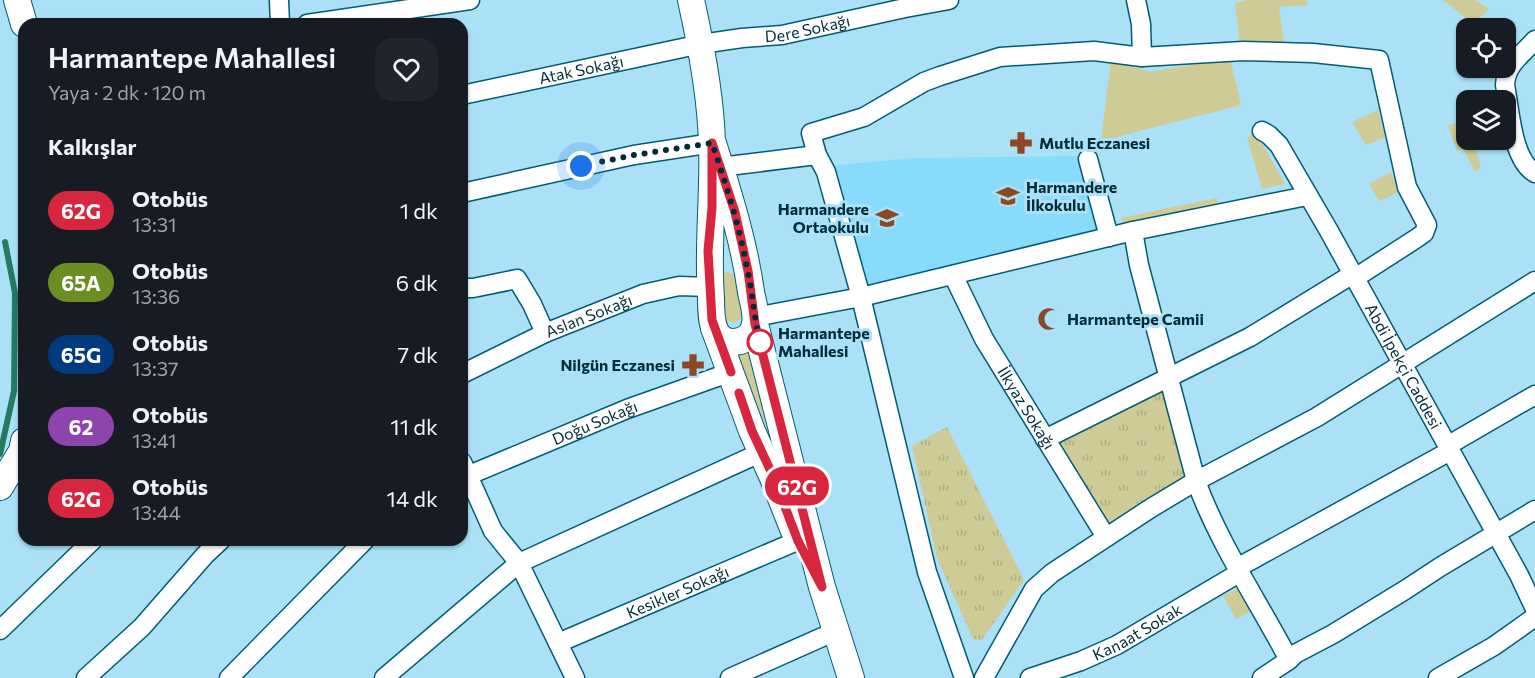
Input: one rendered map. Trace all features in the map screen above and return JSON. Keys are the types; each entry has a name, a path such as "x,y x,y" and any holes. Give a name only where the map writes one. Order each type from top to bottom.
{"main road":[{"path":"17,0 22,18"},
{"path":"691,0 701,44 712,143 709,281 713,327 752,431 774,478 798,541 822,587"},
{"path":"712,143 735,212 748,271 755,321 822,587 851,678"},
{"path":"709,281 717,263 731,260 744,265 748,271"},
{"path":"713,327 722,339 735,342 748,337 755,321"},
{"path":"0,487 18,458"}],"street":[{"path":"279,0 280,18"},
{"path":"348,18 470,0"},
{"name":"Dere Sokağı","path":"701,44 782,35 949,0"},
{"path":"1136,0 1141,24 1142,57"},
{"path":"1535,40 1512,62 1505,75 1505,85 1517,148 1525,166 1535,174"},
{"name":"Atak Sokağı","path":"468,94 701,44"},
{"path":"964,678 927,572 861,297 826,172 817,155 811,133 864,117 924,82 1000,57 1094,51 1142,57 1243,51 1313,53 1379,60 1407,187 1427,225 1424,233 1250,337 1045,439"},
{"name":"Abdi İpekçi Caddesi","path":"1262,131 1279,145 1354,276 1519,575 1535,609"},
{"path":"468,192 634,155 712,143"},
{"path":"720,167 817,155"},
{"path":"1088,159 1109,237"},
{"path":"755,321 1133,231 1307,196"},
{"path":"1133,231 1139,265 1168,378 1204,505 1238,571 1289,660"},
{"name":"İlkyaz Sokağı","path":"953,275 984,339 1106,537"},
{"name":"Aslan Sokağı","path":"468,288 517,279 532,304 545,333 643,294 709,281"},
{"path":"984,678 1034,589 1079,554 1196,481 1317,417 1535,281"},
{"path":"468,371 545,333"},
{"name":"Doğu Sokağı","path":"468,470 627,409 731,372"},
{"name":"Kanaat Sokak","path":"1030,678 1081,661 1117,645 1535,395"},
{"path":"384,678 519,563 762,452"},
{"path":"468,480 493,531 519,563 575,678"},
{"path":"1262,678 1295,654 1344,627 1535,510"},
{"name":"Kesikler Sokağı","path":"558,643 798,541"},
{"path":"0,630 87,546"},
{"path":"86,678 142,627 215,546"},
{"path":"229,678 360,546"},
{"path":"1438,678 1494,646 1535,617"},
{"path":"730,678 836,631"}],"shaded area":[{"name":"Harmandere İlkokulu","path":"1082,156 1103,233 865,289 828,166 914,158"}],"green space":[{"path":"1246,0 1307,0 1308,5 1279,7 1284,42 1240,44 1235,3"},
{"path":"1443,0 1475,0 1489,9 1480,18 1466,18"},
{"path":"1230,58 1241,105 1101,141 1111,59 1150,72"},
{"path":"1378,110 1386,137 1366,145 1352,122"},
{"path":"1456,123 1456,148 1448,126"},
{"path":"1252,134 1263,145 1285,184 1262,189 1247,137"},
{"path":"1464,150 1476,150 1481,168 1475,172"},
{"path":"1391,172 1399,192 1379,201 1369,184"},
{"path":"1217,198 1218,204 1124,224 1121,218"},
{"path":"726,272 737,275 743,317 734,323 724,320 721,274"},
{"path":"749,342 766,426 734,346"},
{"path":"1158,377 1190,476 1105,527 1053,432"},
{"path":"947,427 1024,580 982,640 973,639 937,558 912,446"},
{"path":"1238,588 1251,611 1236,619 1223,596"}],"waterway":[{"path":"0,454 14,391 15,293 5,242"}],"bus line":[{"name":"62G","path":"731,372 712,320 708,251 712,208 712,143 735,212 748,271 755,324 822,587 798,541 774,478 752,431 739,393"}],"place":[{"name":"Mutlu Eczanesi","path":"1021,143"},
{"name":"Harmandere İlkokulu","path":"1008,196"},
{"name":"Harmandere Ortaokulu","path":"887,218"},
{"name":"Harmantepe Camii","path":"1049,319"},
{"name":"Harmantepe Mahallesi","path":"760,342"},
{"name":"Nilgün Eczanesi","path":"693,365"}],"route":[{"path":"581,166 712,143 735,212 761,346 760,342"}]}
